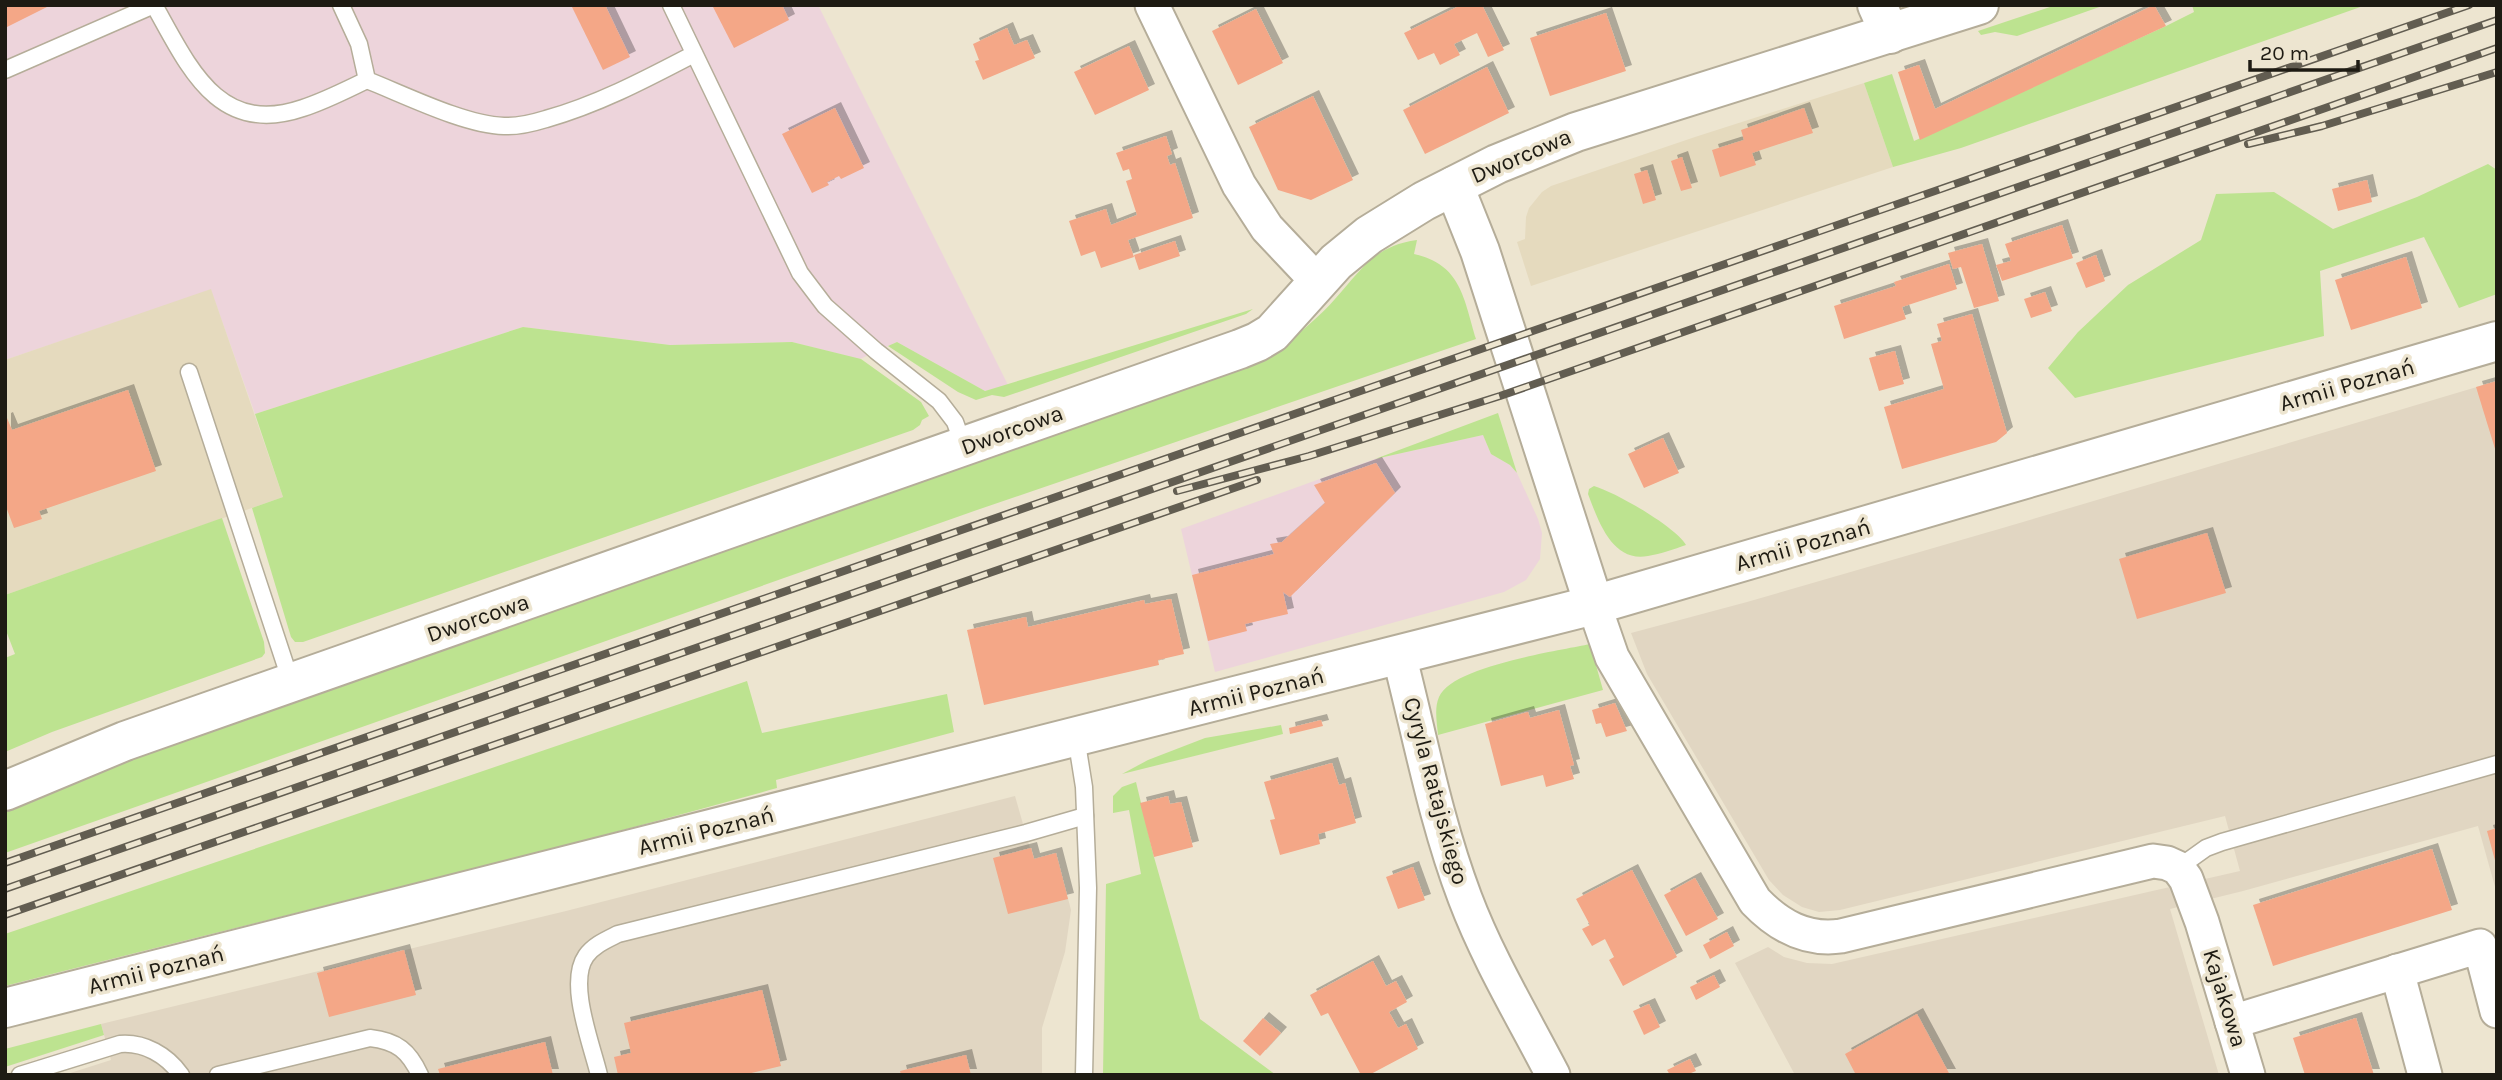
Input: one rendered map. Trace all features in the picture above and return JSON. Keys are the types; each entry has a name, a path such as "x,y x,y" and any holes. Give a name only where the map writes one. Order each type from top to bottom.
{"street":[{"path":"1152,5 1239,185 1267,228 1317,281"},
{"name":"Dworcowa","path":"5,791 125,741 1257,342 1284,322 1317,281 1344,254 1369,235 1454,186 1551,141 1884,20 1979,5"},
{"path":"1454,186 1480,251 1612,657 1755,901 1771,918 1792,930 1825,938 2153,861 2178,868"},
{"name":"Armii Poznań","path":"5,1008 1594,605 2497,341"},
{"name":"Cyryla Ratajskiego","path":"1399,655 1444,836 1465,899 1496,967 1553,1075"},
{"name":"Kajakowa","path":"2178,868 2186,879 2202,922 2248,1075"},
{"path":"2232,1022 2480,946 2497,1011"},
{"path":"2397,971 2425,1075"}],"lane":[{"path":"5,70 154,5 197,77 218,99 245,113 288,113 367,80 445,111 492,125 511,126 561,115 614,95 694,54"},
{"path":"341,5 361,51 367,80"},
{"path":"671,5 800,272 825,306 939,401 955,422 964,447"},
{"path":"189,372 292,684"},
{"path":"1076,737 1084,787 1088,888 1084,1075"},
{"path":"2178,868 2206,848 2222,842 2497,764"},
{"path":"599,1075 580,1000 579,978 585,958 600,943 618,934 1085,816"},
{"path":"218,1075 370,1038 388,1040 401,1048 413,1060 420,1075"},
{"path":"20,1075 120,1044 132,1043 159,1054 181,1075"}],"shaded area":[{"path":"5,5 818,5 1008,385 985,391 897,342 860,359 792,342 670,345 523,327 255,414 211,290 5,360"},
{"path":"1864,83 1893,167 1531,286 1517,242 1525,239 1529,208 1542,192 1551,186"},
{"path":"211,289 283,497 5,595 5,360"},
{"path":"2497,381 2497,894 2478,826 2170,909 2219,1075 1795,1075 1735,963 1768,947 1784,957 1807,963 1832,964 2240,871 2225,816 1840,910 1819,912 1802,907 1783,895 1769,880 1647,674 1631,633 2006,527"},
{"path":"1483,435 1491,454 1510,465 1517,473 1538,519 1542,533 1540,559 1526,580 1504,592 1215,672 1181,529 1375,459"},
{"path":"1015,796 1033,859 1056,853 1071,910 1065,952 1042,1028 1042,1075 64,1075 111,1060 101,1024 566,911"}],"green space":[{"path":"2056,5 2105,5 2017,36 1995,32 1981,35 1978,31"},
{"path":"2192,5 2366,5 1961,148 1893,167 1864,83 1892,74 1914,141 2166,26 2194,12"},
{"path":"2488,164 2497,170 2497,294 2459,308 2424,237 2320,271 2324,336 2075,398 2048,368 2078,332 2128,285 2201,240 2216,194 2274,192 2333,229 2417,197"},
{"path":"1417,240 1414,254 1442,266 1458,285 1476,339 977,510 5,853 5,811 96,772 1287,343 1324,311 1370,260 1390,248"},
{"path":"1253,309 1246,314 1004,397 992,395 976,400 958,392 888,346 897,342 985,391"},
{"path":"523,327 670,345 792,342 861,359 921,402 929,416 913,430 303,642 295,642 291,637 252,508 283,497 255,414"},
{"path":"1498,413 1517,473 1510,465 1491,454 1483,435 1375,459"},
{"path":"1594,486 1644,511 1670,529 1686,545 1648,556 1625,553 1608,537 1602,527 1588,494 1589,489"},
{"path":"222,518 264,642 265,653 262,657 52,732 5,752 5,658 15,654 5,628 5,595"},
{"path":"1590,644 1603,690 1438,735 1437,701 1448,686 1484,668"},
{"path":"747,681 762,733 947,694 954,732 776,780 777,788 681,814 5,986 5,934"},
{"path":"1281,725 1283,734 1122,774 1148,760 1205,738"},
{"path":"1136,782 1154,857 1200,1019 1276,1075 1103,1075 1106,884 1141,874 1129,810 1113,813 1113,796 1122,787"},
{"path":"101,1024 104,1035 5,1067 5,1049"}],"building":[{"path":"5,5 51,5 5,28"},
{"path":"571,5 605,5 630,57 603,70"},
{"path":"712,5 782,5 789,20 734,48"},
{"path":"1461,5 1482,5 1504,50 1488,57 1477,33 1454,44 1460,55 1440,65 1434,53 1418,60 1404,33"},
{"path":"2154,5 2166,26 1920,140 1898,72 1919,65 1935,109"},
{"path":"1256,9 1283,63 1238,85 1212,31"},
{"path":"1606,13 1626,71 1550,96 1530,38"},
{"path":"1007,28 1014,45 1027,40 1035,58 983,80 975,61 979,60 973,44"},
{"path":"1129,46 1149,90 1095,115 1074,72"},
{"path":"1487,67 1509,113 1425,154 1403,110"},
{"path":"1313,96 1353,180 1311,200 1278,190 1249,127"},
{"path":"835,108 864,168 841,179 839,176 827,182 829,185 812,193 782,134"},
{"path":"1804,108 1813,133 1752,153 1756,165 1720,177 1712,150 1744,140 1741,130"},
{"path":"1166,136 1172,154 1167,156 1170,165 1175,163 1193,218 1128,240 1134,257 1101,268 1095,251 1081,256 1069,221 1106,209 1111,225 1137,215 1126,181 1132,179 1129,169 1123,171 1116,153"},
{"path":"1682,157 1692,188 1681,191 1671,161"},
{"path":"1647,170 1656,200 1643,204 1634,174"},
{"path":"2367,180 2372,202 2338,211 2332,189"},
{"path":"2062,225 2073,258 2002,281 1996,265 2011,261 2005,244"},
{"path":"1175,241 1180,256 1139,270 1134,255"},
{"path":"1982,244 1999,301 1974,308 1961,267 1953,269 1948,253"},
{"path":"2096,255 2105,281 2086,288 2076,263"},
{"path":"2406,257 2422,308 2351,330 2335,280"},
{"path":"1949,264 1957,289 1902,307 1906,319 1844,339 1834,306 1896,286 1894,282"},
{"path":"2045,292 2052,311 2031,318 2024,299"},
{"path":"1972,314 2007,433 1996,442 1902,469 1884,407 1944,389 1931,344 1942,341 1937,324"},
{"path":"1895,351 1904,384 1879,391 1869,358"},
{"path":"2497,381 2497,452 2496,452 2476,387"},
{"path":"128,390 156,471 39,511 42,519 14,528 5,504 5,419 7,418 12,430"},
{"path":"1663,438 1679,473 1644,488 1628,454"},
{"path":"1376,463 1395,493 1290,597 1283,592 1288,614 1245,624 1247,631 1208,641 1192,575 1274,554 1270,544 1282,542 1325,503 1314,485"},
{"path":"2207,533 2226,593 2137,619 2119,559"},
{"path":"1171,599 1184,654 1158,660 1159,665 984,705 967,630 1026,617 1028,627 1144,600 1145,604"},
{"path":"1615,703 1627,731 1606,737 1601,723 1596,724 1592,710"},
{"path":"1559,710 1574,765 1570,766 1574,779 1546,787 1543,775 1501,786 1485,724 1528,712 1530,718"},
{"path":"1321,720 1323,726 1290,734 1289,728"},
{"path":"1332,763 1339,785 1345,783 1356,823 1318,834 1320,844 1280,855 1270,820 1275,819 1264,782"},
{"path":"1168,796 1170,804 1181,802 1193,847 1154,857 1140,803"},
{"path":"2497,828 2497,863 2496,864 2487,831"},
{"path":"1031,848 1034,859 1056,853 1068,899 1008,914 993,858"},
{"path":"2432,849 2452,910 2273,966 2253,905"},
{"path":"1413,867 1425,900 1398,909 1386,877"},
{"path":"1632,870 1677,957 1623,986 1609,960 1614,957 1605,939 1592,946 1582,929 1590,925 1576,899"},
{"path":"1695,878 1718,919 1686,936 1664,895"},
{"path":"1727,932 1734,946 1710,959 1703,945"},
{"path":"404,950 416,995 329,1017 317,973"},
{"path":"1373,961 1386,986 1396,981 1407,1002 1389,1012 1398,1028 1406,1024 1418,1049 1369,1075 1361,1075 1328,1013 1321,1016 1310,995"},
{"path":"1714,975 1720,987 1696,1000 1690,987"},
{"path":"762,990 781,1066 743,1075 618,1075 614,1057 631,1053 624,1023"},
{"path":"1649,1004 1660,1027 1644,1035 1633,1011"},
{"path":"1917,1014 1950,1075 1856,1075 1845,1054"},
{"path":"1263,1018 1281,1033 1260,1056 1243,1041"},
{"path":"2356,1018 2374,1075 2305,1075 2293,1038"},
{"path":"545,1042 553,1075 440,1075 438,1069"},
{"path":"966,1055 971,1075 901,1075 900,1071"},
{"path":"1690,1059 1696,1071 1686,1075 1670,1075 1667,1070"}],"railway":[{"path":"5,863 2469,5"},
{"path":"5,889 2497,20"},
{"path":"1177,491 1309,456 1500,396 2497,48"},
{"path":"2248,144 2322,126 2497,72"},
{"path":"5,915 1257,480"}]}
